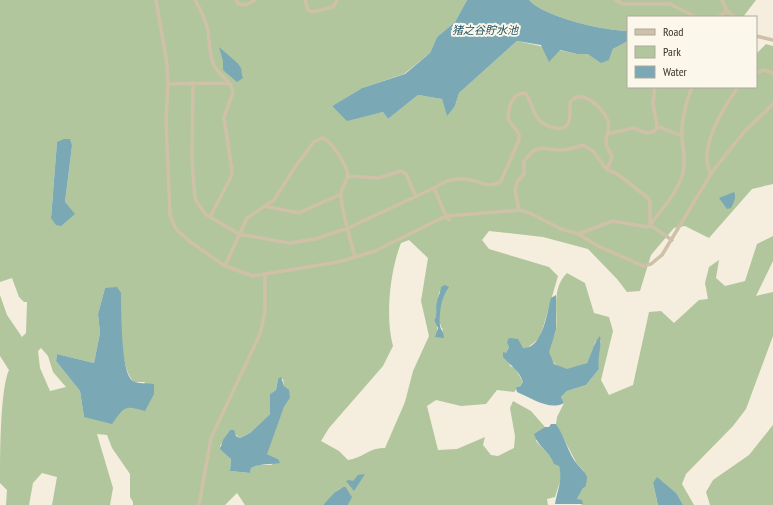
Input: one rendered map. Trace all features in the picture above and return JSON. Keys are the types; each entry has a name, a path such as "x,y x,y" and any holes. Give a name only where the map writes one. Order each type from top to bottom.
{"street":[{"path":"156,0 162,30 168,84 166,119 170,215 176,229 189,241 225,266 244,274 254,276 338,262 355,257 375,251 448,218 519,210 530,213 561,229 578,234 598,246 644,266 657,261 672,240 711,175 744,132 773,104"},
{"path":"195,0 205,18 214,65 220,75 229,83 233,92 224,117 232,172 229,182 210,217"},
{"path":"236,0 239,4 246,5 255,0"},
{"path":"305,0 308,10 312,12 333,7 337,0"},
{"path":"615,0 623,4 670,4 694,16"},
{"path":"722,0 727,11 734,16"},
{"path":"720,16 727,11"},
{"path":"757,36 773,40"},
{"path":"757,72 764,70 773,73"},
{"path":"194,83 192,159 195,198 201,210 239,234 289,243 301,242 348,228 447,182 465,179 491,186 501,181 519,140 519,134 508,119 511,102 522,93 528,97 540,121 545,125 558,128 563,128 568,123 572,100 579,97 593,100 608,120 609,124 605,142 612,157 607,170"},
{"path":"168,84 229,83"},
{"path":"607,134 633,128 648,134 655,131 657,126 653,103 655,88"},
{"path":"578,234 613,221 647,227 650,225 680,183 683,175 685,166 682,136 684,111 692,88"},
{"path":"711,175 706,157 709,145 720,118 737,88"},
{"path":"657,126 682,136"},
{"path":"225,266 247,218 254,211 274,200 295,167 318,139 325,139 331,144 346,168 348,176 341,194 355,257"},
{"path":"519,210 515,190 524,174 524,161 536,149 564,150 583,145 593,151 607,170 616,173 642,191 650,202 650,225"},
{"path":"348,176 378,178 401,171 406,174 416,197"},
{"path":"434,188 448,218"},
{"path":"264,206 299,213 341,194"},
{"path":"650,225 672,240"},
{"path":"199,505 212,438 260,334 265,312 265,275"}],"green space":[{"path":"0,0 467,0 455,22 437,37 430,53 404,74 362,88 332,106 347,120 383,112 388,119 418,95 442,99 447,115 455,106 459,93 517,41 577,54 588,54 609,60 613,49 627,42 627,88 757,88 757,53 766,44 773,46 773,184 752,189 709,238 685,226 674,228 651,255 640,291 627,292 617,279 588,249 543,237 489,231 482,240 489,249 549,267 558,276 540,338 527,348 509,347 506,353 510,366 515,368 523,382 514,392 497,390 486,404 461,406 436,400 427,406 438,450 457,449 485,437 483,445 491,455 498,456 514,448 515,436 510,408 513,401 531,411 545,427 536,441 559,466 562,475 555,497 547,499 548,505 348,505 351,495 346,487 338,490 323,505 245,505 237,493 225,505 133,505 130,497 130,474 112,448 107,435 97,434 113,488 110,505 52,505 57,477 42,473 33,483 29,505 6,505 7,490 0,483 0,441 2,407 6,379 9,370 0,356 0,295 7,315 22,337 26,333 27,302 24,302 19,297 12,278 0,282","holes":["57,142 72,146 65,202 51,217","409,240 428,258 421,301 429,336 413,371 405,402 385,448 375,449 348,460 339,451 321,441 329,428 383,366 393,346 389,322 390,294 394,267 401,243","448,287 443,297 439,314 439,320 443,330 437,334 437,325 434,320 436,316 439,292","105,288 121,293 122,340 125,364 134,382 145,382 128,407 84,417 80,391 56,361 57,354 94,363 100,333 98,314","41,348 48,356 53,372 66,387 50,391 40,368 38,351","278,379 283,379 284,386 290,398 284,407 267,450 267,454 278,459 271,465 258,465 251,468 250,473 230,471 231,459 220,446 230,430 240,438 250,433 270,414 270,394 276,390"]},
{"path":"529,0 756,0 744,16 627,16 627,31 605,29 576,22 548,12"},
{"path":"773,236 773,261 756,296 773,292 773,336 746,409 733,426 686,474 682,484 694,505 683,505 677,494 653,483 658,505 582,505 577,499 583,488 584,471 577,464 556,424 557,417 564,403 561,397 567,391 586,385 599,369 597,358 601,340 595,342 593,353 587,363 571,369 565,369 552,361 549,354 549,347 556,330 556,300 562,279 567,273 585,283 594,313 609,317 613,331 601,380 609,395 633,385 649,312 661,311 674,323 699,300 708,299 705,283 709,267 719,260 716,278 725,286 745,281 757,244"},
{"path":"773,425 773,505 710,505 706,492 713,480 749,455"}],"water":[{"name":"猪之谷貯水池","path":"467,0 529,0 548,12 576,22 605,29 627,31 627,42 613,49 609,60 601,63 588,54 577,54 560,50 549,62 541,45 517,41 459,93 455,106 447,116 442,99 418,95 388,119 383,112 347,121 332,106 362,88 405,74 430,53 437,37 455,22"},
{"path":"219,47 241,68 243,78 237,82 223,70 223,61"},
{"path":"64,139 70,139 72,146 65,202 75,214 61,226 56,225 51,218 57,142"},
{"path":"734,192 734,202 731,208 727,209 719,198"},
{"path":"445,285 449,287 442,300 440,316 440,326 444,338 435,337 438,328 434,320 441,287"},
{"path":"117,287 121,293 124,354 129,376 135,382 154,384 154,394 145,411 126,408 112,424 84,417 80,391 56,361 57,354 94,363 100,333 98,314 105,288"},
{"path":"556,295 556,330 549,352 554,364 567,369 587,363 600,336 600,344 599,369 586,385 567,391 561,397 564,403 553,406 540,403 517,392 516,388 523,382 517,371 503,357 503,352 506,353 509,347 507,342 509,338 518,339 523,348 530,347 535,343 543,329 551,298"},
{"path":"281,377 284,386 289,390 290,398 284,407 267,454 278,459 280,463 254,466 251,468 250,473 230,471 231,459 220,449 223,440 230,430 234,430 236,436 240,438 250,433 270,414 270,394 276,390 278,379"},
{"path":"551,424 556,424 574,460 587,477 586,486 583,488 577,499 582,500 583,504 555,504 560,481 559,466 554,464 534,434 545,427 549,427"},
{"path":"365,474 354,491 346,481 353,481 358,475"},
{"path":"657,477 677,494 683,505 658,505 653,483"},
{"path":"343,487 346,487 352,497 348,505 323,505 335,492"}]}
